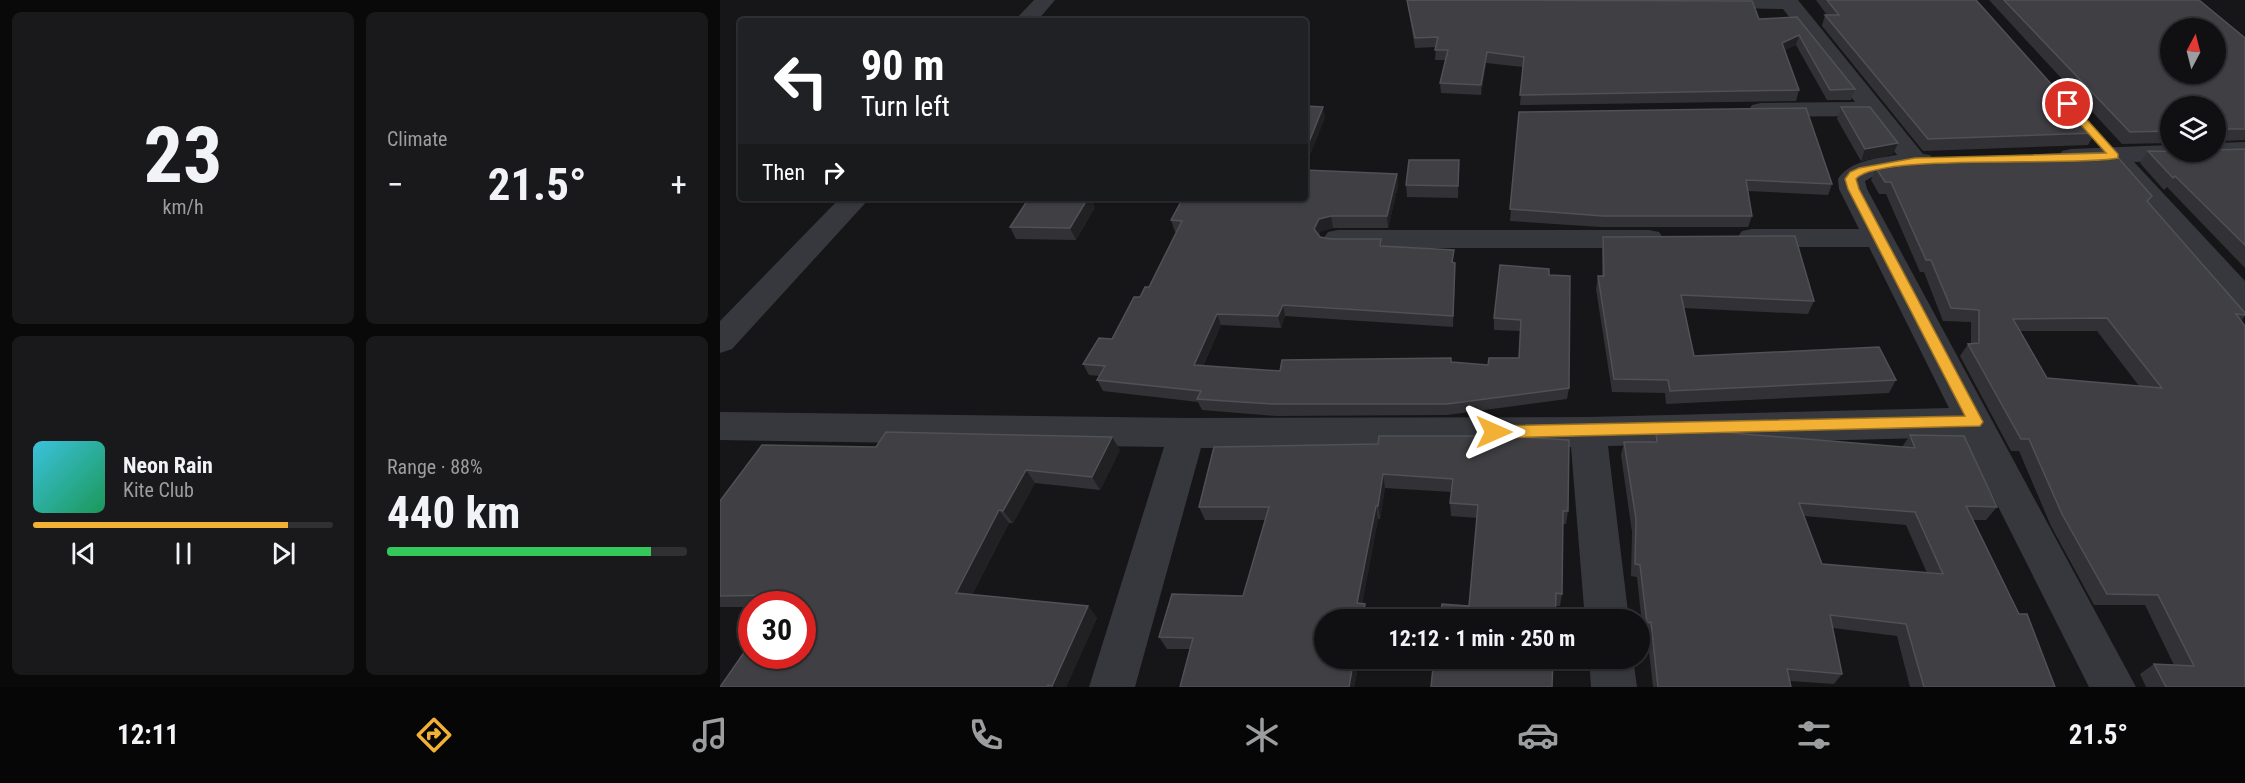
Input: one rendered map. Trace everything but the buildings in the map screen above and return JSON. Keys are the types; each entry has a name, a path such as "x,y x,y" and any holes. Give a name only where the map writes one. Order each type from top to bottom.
{"street":[{"path":"1028,18 1045,0"},
{"path":"1638,0 1788,2 1915,161"},
{"path":"1733,111 1874,109"},
{"path":"2091,130 2245,301"},
{"path":"2044,158 2245,150"},
{"path":"1950,160 1915,161 1863,170 1854,174 1851,179 1853,189 2113,687"},
{"path":"720,341 853,201"},
{"path":"1333,239 1677,238"},
{"path":"1725,238 1879,238"},
{"path":"720,426 1187,433 1588,432 1975,422"},
{"path":"1588,432 1606,609"},
{"path":"1112,687 1187,433"},
{"path":"1612,669 1614,687"}],"route":[{"path":"1494,432 1611,432 1975,422 1853,189 1851,179 1854,174 1863,170 1915,161 2114,156 2068,104"}]}
